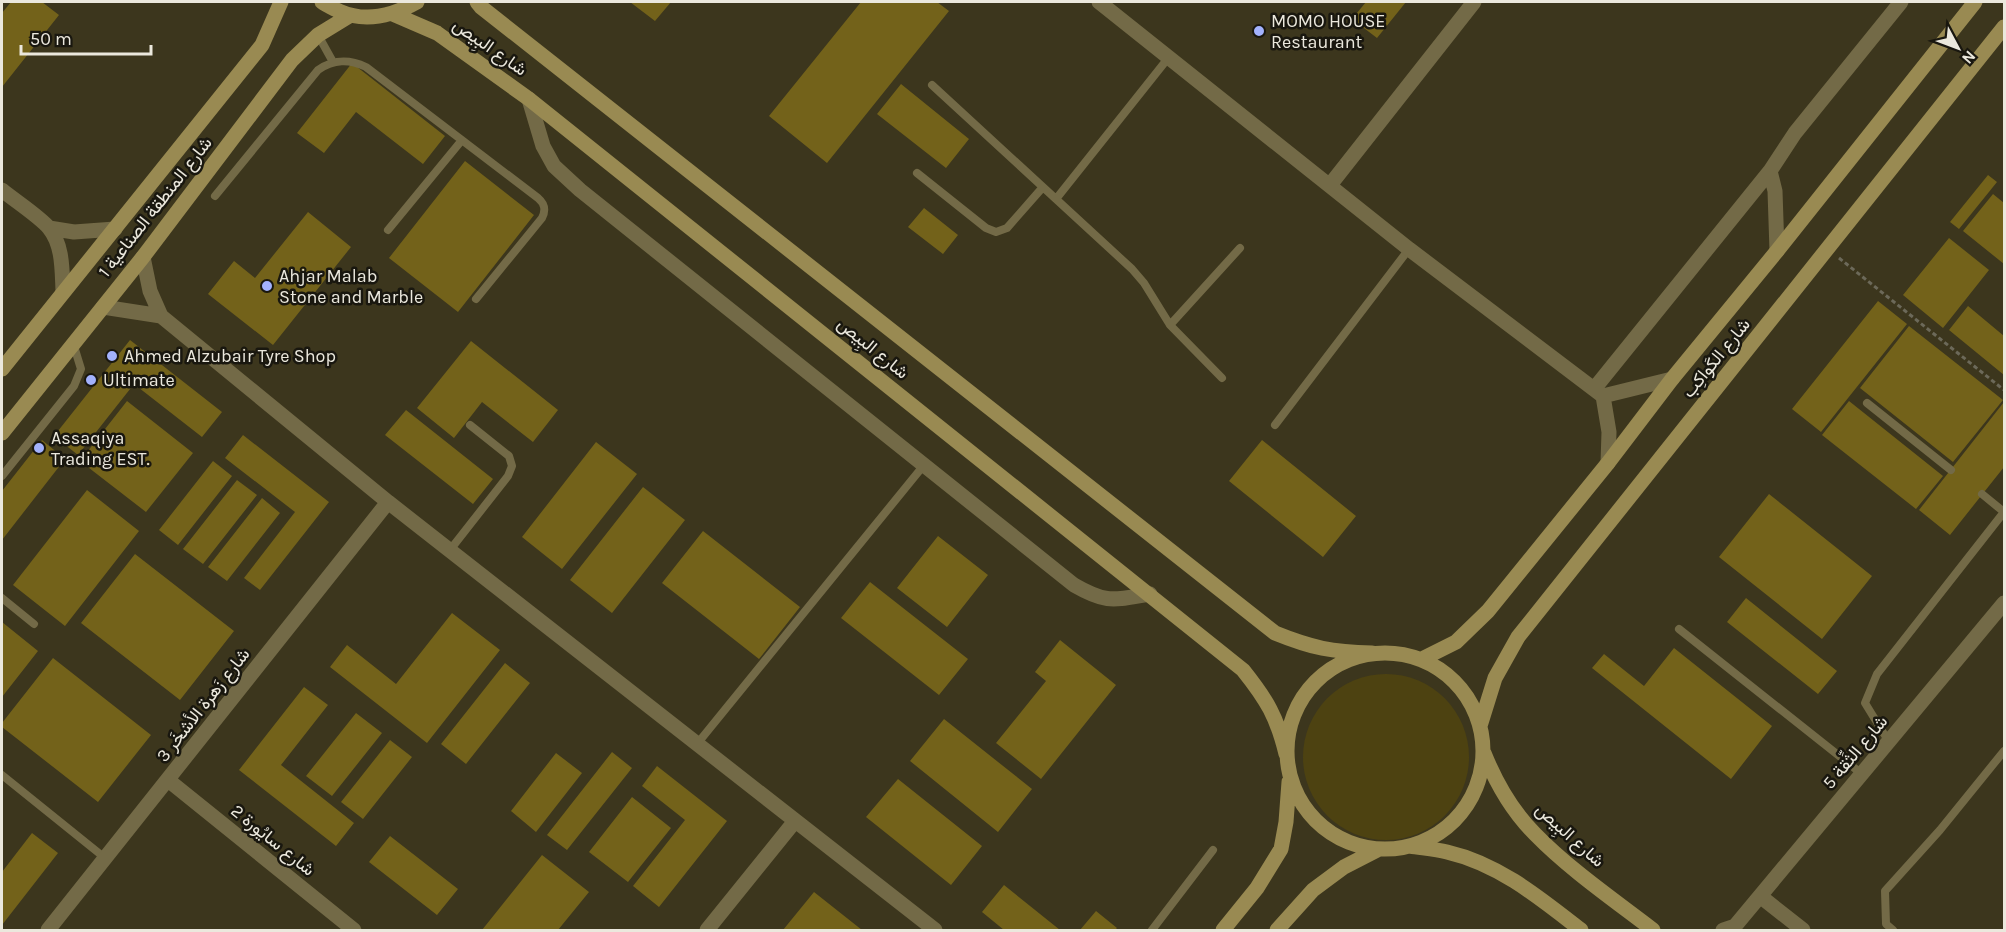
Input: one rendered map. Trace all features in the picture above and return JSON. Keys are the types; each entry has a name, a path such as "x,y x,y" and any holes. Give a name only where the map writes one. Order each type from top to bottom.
{"street":[{"name":"شارع المنطقة الصناعية 1","path":"2,369 7,356 115,229 262,45 280,2"},
{"path":"322,2 349,16 371,18 393,14 417,2"},
{"name":"شارع البِيص","path":"477,2 1275,633 1306,645 1338,652 1372,653"},
{"path":"1099,2 1409,249 1599,393 1623,393 1672,379"},
{"path":"1330,185 1474,2"},
{"path":"1599,393 1770,171 1795,133 1900,2"},
{"name":"شارع الكَواكِب","path":"1422,659 1456,642 1488,611 1975,2"},
{"name":"شارع البِيص","path":"393,14 436,33 529,99 1244,670 1265,697 1279,728 1286,754"},
{"name":"شارع المنطقة الصناعية 1","path":"2,434 143,257 292,60 318,34 349,16"},
{"name":"شارع الكَواكِب","path":"1480,726 1495,678 1518,637 2004,27"},
{"path":"529,99 543,146 554,166 580,190 1074,585 1092,595 1108,600 1150,594"},
{"path":"1770,171 1775,191 1777,251"},
{"path":"2,190 49,228 58,248 62,266 63,291"},
{"path":"49,228 74,232 115,229"},
{"path":"143,257 150,291 161,316 388,502 935,930"},
{"path":"103,307 161,316"},
{"path":"1599,393 1609,432 1608,463"},
{"name":"شارع زَهرة الأشخَر 3","path":"48,930 388,502"},
{"name":"شارع الثِّقة 5","path":"1731,929 2004,603"},
{"path":"1223,930 1257,888 1281,849 1286,822 1289,776 1286,754 1289,725 1301,699 1320,676 1344,661 1372,653 1397,653 1422,659 1442,670 1459,685 1472,704 1480,726 1483,751 1480,776 1470,800 1454,820 1434,836 1410,846"},
{"name":"شارع البِيص","path":"1483,751 1504,795 1534,834 1653,930"},
{"path":"1289,776 1298,799 1313,819 1332,835 1355,845 1379,849 1410,846 1447,852 1483,864 1517,882 1581,930"},
{"name":"شارع سايُورة 2","path":"168,780 354,930"},
{"path":"707,930 795,821"},
{"path":"1277,930 1313,890 1344,867 1379,849"},
{"path":"1760,896 1803,930"}],"lane":[{"path":"318,34 333,62"},
{"path":"1056,199 1169,57"},
{"path":"215,196 312,77 325,65 333,62 356,62 366,67 544,204 542,218 476,299"},
{"path":"932,85 1144,283 1170,325 1222,378"},
{"path":"388,231 462,140"},
{"path":"917,172 986,228 996,232 1007,228 1043,187"},
{"path":"1170,325 1240,248"},
{"path":"1275,424 1409,249"},
{"path":"2,476 74,386 81,369 73,344"},
{"path":"1867,404 1951,470"},
{"path":"450,550 508,476 512,466 509,456 470,424"},
{"path":"697,744 924,465"},
{"path":"1889,742 1865,703 1877,674 2004,512 1982,494"},
{"path":"2,598 34,624"},
{"path":"1679,629 1862,774"},
{"path":"1893,930 1886,924 1885,891 1940,830 2004,751"},
{"path":"2,775 105,858"},
{"path":"1152,930 1213,850"}],"path":[{"path":"1828,249 2004,390"}],"shaded area":[{"path":"2,2 2004,2 2004,930 2,930"},
{"path":"1386,674 1402,675 1418,680 1445,698 1463,725 1468,741 1468,773 1463,789 1445,816 1418,834 1402,839 1386,840 1370,839 1354,834 1327,816 1309,789 1304,773 1303,757 1304,741 1309,725 1327,698 1354,680 1370,675"}],"building":[{"path":"11,2 42,2 59,15 2,87 2,13"},
{"path":"630,2 671,2 655,21"},
{"path":"861,2 937,2 949,11 827,163 769,116"},
{"path":"1366,2 1406,2 1377,38 1352,19"},
{"path":"352,63 445,136 423,164 356,112 324,153 297,133"},
{"path":"901,84 969,139 946,168 877,114"},
{"path":"465,161 534,215 458,312 389,258"},
{"path":"1988,175 1997,182 1959,229 1950,222"},
{"path":"1993,194 2004,203 2004,264 1963,231"},
{"path":"924,208 958,235 943,254 908,227"},
{"name":"Ahjar Malab Stone and Marble","path":"308,212 351,247 273,345 208,294 234,261 255,278"},
{"path":"1949,238 1989,270 1943,328 1903,295"},
{"path":"1878,301 1907,324 1821,432 1792,409"},
{"path":"1968,306 2004,336 2004,375 1949,330"},
{"path":"1909,326 2003,400 1953,462 1860,388"},
{"path":"130,340 222,412 202,437 134,384 78,455 54,436"},
{"path":"471,341 558,410 533,442 482,402 454,438 417,408"},
{"path":"127,401 193,453 146,512 80,461"},
{"path":"1849,401 1943,476 1916,509 1822,435"},
{"path":"2004,402 2004,467 1950,535 1919,510"},
{"path":"406,410 493,479 473,504 385,435"},
{"path":"243,435 329,502 260,590 244,578 295,512 225,458"},
{"path":"42,440 65,459 2,540 2,491"},
{"path":"1262,440 1356,516 1323,557 1229,481"},
{"path":"596,442 637,474 562,569 522,537"},
{"path":"213,461 232,476 178,545 159,530"},
{"path":"237,480 257,495 203,564 183,549"},
{"path":"643,487 685,520 612,613 570,580"},
{"path":"87,490 139,531 65,626 13,585"},
{"path":"1769,494 1872,576 1822,639 1719,557"},
{"path":"262,498 280,513 227,581 208,567"},
{"path":"703,531 800,607 759,659 662,583"},
{"path":"938,536 988,575 947,627 897,588"},
{"path":"135,554 234,631 180,700 81,623"},
{"path":"870,582 968,659 939,695 841,618"},
{"path":"1746,598 1837,671 1818,694 1727,622"},
{"path":"452,613 500,650 427,743 330,667 347,645 396,684"},
{"path":"2,622 38,651 2,697"},
{"path":"1060,640 1116,685 1041,779 996,743 1046,681 1035,672"},
{"path":"1674,648 1772,726 1731,779 1592,668 1604,654 1644,686"},
{"path":"53,658 151,735 98,802 2,727 2,723"},
{"path":"505,663 530,683 466,764 441,744"},
{"path":"304,687 328,705 281,765 354,823 336,846 239,770"},
{"path":"356,713 382,733 332,796 306,776"},
{"path":"944,719 1032,789 998,832 910,761"},
{"path":"390,740 412,757 363,819 341,802"},
{"path":"612,752 632,768 567,850 547,835"},
{"path":"556,753 582,773 536,832 511,811"},
{"path":"657,766 727,821 659,907 633,886 685,820 642,786"},
{"path":"898,779 982,846 951,885 866,817"},
{"path":"632,797 671,828 628,882 589,852"},
{"path":"32,833 58,853 2,925 2,872"},
{"path":"390,836 458,889 437,915 369,862"},
{"path":"542,855 589,892 558,930 482,930"},
{"path":"1004,885 1060,930 1004,930 982,912"},
{"path":"814,892 862,930 783,930"},
{"path":"1096,911 1117,928 1115,930 1080,930"}],"place":[{"name":"MOMO HOUSE Restaurant","path":"1259,31"},
{"name":"Ahjar Malab Stone and Marble","path":"267,286"},
{"name":"Ahmed Alzubair Tyre Shop","path":"112,356"},
{"name":"Ultimate","path":"91,380"},
{"name":"Assaqiya Trading EST.","path":"39,448"}]}
